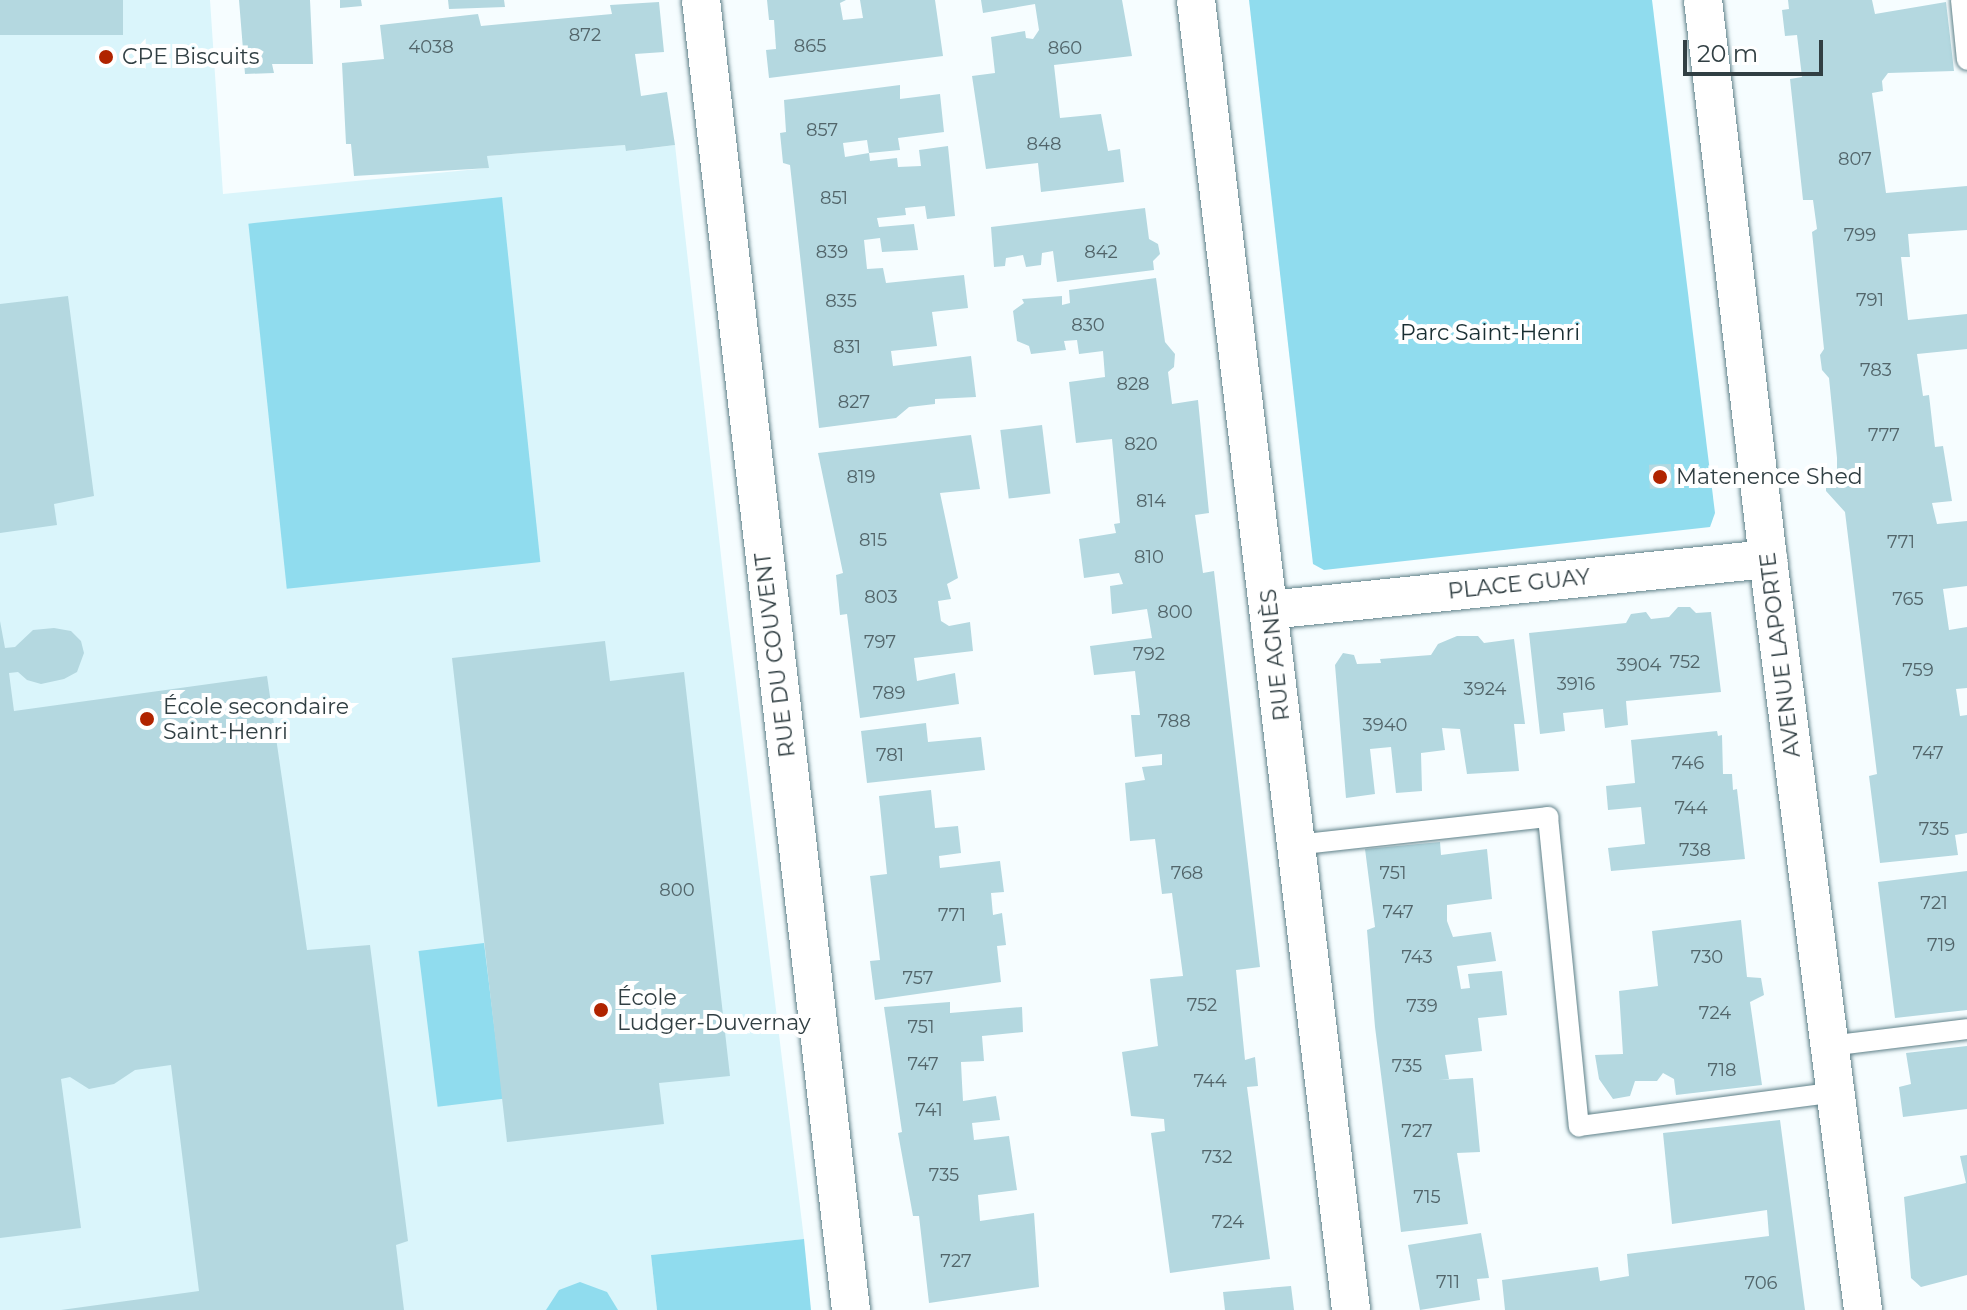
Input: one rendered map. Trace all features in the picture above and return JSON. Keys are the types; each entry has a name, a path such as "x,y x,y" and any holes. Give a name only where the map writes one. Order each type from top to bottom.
{"street":[{"name":"RUE DU COUVENT","path":"701,0 851,1310"},
{"name":"RUE AGNÈS","path":"1196,0 1351,1310"},
{"name":"AVENUE LAPORTE","path":"1703,0 1768,559 1863,1310"},
{"name":"PLACE GUAY","path":"1269,610 1768,559"}],"lane":[{"path":"1961,0 1967,60"},
{"path":"1295,845 1548,817 1579,1126 1836,1092"},
{"path":"1829,1046 1967,1029"}],"shaded area":[{"name":"École secondaire Saint-Henri","path":"0,0 210,0 223,194 488,168 487,156 625,145 627,151 675,145 727,609 804,1239 651,1255 657,1310 0,1310"}],"green space":[{"name":"Parc Saint-Henri","path":"1249,0 1652,0 1715,513 1710,527 1324,570 1313,564"},
{"path":"502,197 540,562 287,589 248,224"},
{"path":"484,943 503,1099 438,1107 418,951"},
{"path":"804,1239 811,1310 657,1310 651,1255"},
{"path":"580,1282 607,1292 618,1310 546,1310 559,1290"}],"building":[{"path":"0,0 123,0 123,35 0,35"},
{"path":"239,0 310,0 313,64 272,64 274,73 245,74"},
{"path":"340,0 361,0 362,6 340,8"},
{"path":"448,0 504,0 505,7 449,9"},
{"path":"767,0 846,0 840,3 843,20 863,18 860,0 935,0 943,56 769,78 766,50 776,49 774,20 769,20"},
{"path":"981,0 1122,0 1132,56 1054,65 1060,118 1101,114 1108,151 1120,149 1124,182 1041,192 1038,163 986,169 972,76 995,73 991,37 1025,31 1026,38 1033,39 1039,30 1035,4 983,13"},
{"path":"1788,0 1872,0 1875,14 1946,2 1954,71 1888,73 1882,81 1883,91 1872,93 1886,193 1967,186 1967,230 1908,234 1910,257 1901,257 1908,320 1967,314 1967,349 1917,354 1923,396 1929,395 1935,447 1943,446 1952,501 1932,503 1937,524 1967,521 1967,586 1943,589 1949,630 1967,627 1967,688 1956,689 1960,716 1967,715 1967,833 1955,835 1958,855 1880,863 1869,776 1877,774 1845,512 1826,491 1826,485 1837,479 1837,458 1829,378 1822,370 1820,355 1824,349 1812,232 1817,229 1813,200 1803,200 1790,79 1802,77 1797,35 1785,36 1782,10 1789,9"},
{"path":"659,2 664,52 635,54 641,96 667,92 675,145 626,151 625,145 487,156 489,168 354,176 351,144 346,144 342,63 384,59 380,25 478,14 481,26 612,14 610,5"},
{"path":"900,85 900,99 940,94 944,132 898,138 900,150 869,153 870,161 897,158 898,167 921,166 919,150 948,146 955,216 927,219 925,206 905,208 906,215 877,218 879,227 914,224 918,250 882,252 880,238 864,240 867,269 883,268 886,283 964,275 968,308 932,312 937,346 891,351 893,366 971,356 976,397 935,399 935,404 909,407 896,418 819,428 790,165 783,163 780,133 786,132 784,100","holes":["867,140 869,153 845,157 843,143"]},
{"path":"1145,208 1149,239 1158,244 1160,254 1153,261 1154,270 1057,282 1053,251 1042,253 1041,265 1026,267 1023,255 1006,258 1005,266 994,267 991,227"},
{"path":"1156,278 1165,342 1175,354 1174,367 1168,372 1172,404 1198,400 1209,513 1195,515 1203,573 1214,571 1260,967 1236,970 1245,1060 1255,1057 1258,1086 1247,1087 1270,1259 1170,1273 1151,1133 1165,1131 1164,1119 1131,1116 1122,1052 1158,1046 1150,979 1183,976 1172,893 1162,894 1155,839 1130,841 1125,783 1145,780 1142,767 1162,765 1162,754 1135,757 1131,715 1140,715 1135,671 1094,675 1090,646 1152,638 1147,609 1112,614 1110,586 1123,584 1119,573 1084,578 1079,539 1116,533 1114,524 1120,523 1112,439 1076,443 1069,382 1105,377 1103,351 1079,354 1077,340 1064,341 1066,350 1031,354 1029,346 1017,341 1013,311 1024,303 1022,299 1062,296 1062,305 1070,303 1069,290"},
{"path":"68,296 94,496 54,504 57,525 0,533 0,304"},
{"path":"1042,425 1050,493 1009,499 1000,430"},
{"path":"971,435 980,489 940,493 958,578 947,584 951,599 938,601 941,621 949,626 970,622 973,651 914,658 917,681 955,673 959,704 860,718 847,614 840,615 836,575 843,573 818,453"},
{"name":"Matenence Shed","path":"1671,464 1672,488 1650,489 1649,465"},
{"path":"1678,607 1690,607 1696,613 1711,612 1721,692 1626,701 1628,725 1605,728 1603,709 1563,713 1565,731 1540,734 1529,633 1626,623 1631,614 1646,612 1651,619 1669,617"},
{"path":"0,621 5,648 15,647 33,630 54,628 71,631 81,641 84,653 77,672 64,679 41,684 27,680 18,672 9,673 14,711 267,676 307,950 370,945 408,1241 396,1245 404,1310 61,1310 199,1291 171,1065 135,1070 114,1084 89,1089 70,1077 61,1079 81,1228 0,1238"},
{"path":"1457,636 1478,636 1484,643 1514,639 1525,724 1514,724 1519,771 1467,774 1460,729 1442,728 1445,750 1421,753 1422,791 1396,793 1391,747 1370,749 1375,794 1346,798 1335,665 1343,653 1354,655 1357,664 1381,663 1380,659 1431,655 1438,644"},
{"path":"605,641 610,681 684,672 730,1076 659,1083 664,1124 507,1142 452,658"},
{"path":"926,723 928,742 981,737 985,770 867,783 861,731"},
{"path":"1717,731 1718,736 1722,735 1723,774 1732,774 1733,790 1737,789 1745,859 1611,871 1608,848 1645,844 1641,807 1608,810 1606,786 1635,783 1631,740"},
{"path":"931,790 935,828 958,826 961,853 939,856 940,868 1000,861 1004,892 991,893 993,915 1002,913 1006,945 997,946 1001,982 875,1000 870,961 880,960 870,876 887,874 879,796"},
{"path":"1440,842 1441,855 1487,849 1492,899 1447,905 1447,921 1453,937 1491,932 1496,961 1457,966 1461,989 1470,988 1468,974 1502,971 1507,1015 1478,1018 1482,1051 1445,1055 1449,1079 1439,1080 1473,1078 1480,1152 1457,1153 1468,1224 1401,1232 1375,1027 1367,930 1375,927 1365,849"},
{"path":"1967,871 1967,1010 1895,1018 1878,882"},
{"path":"1741,920 1747,977 1761,978 1764,995 1750,1002 1762,1085 1676,1095 1674,1079 1663,1073 1657,1081 1635,1081 1630,1096 1613,1099 1599,1079 1595,1055 1623,1054 1619,991 1658,986 1652,931"},
{"path":"950,1002 950,1013 1022,1007 1023,1032 982,1036 984,1061 961,1062 963,1101 996,1096 1000,1120 972,1123 974,1140 1009,1136 1017,1190 978,1195 980,1221 1034,1213 1039,1287 929,1303 919,1216 913,1216 898,1133 902,1132 884,1007"},
{"path":"1967,1046 1967,1109 1903,1117 1899,1087 1911,1084 1906,1053"},
{"path":"1780,1120 1805,1310 1505,1310 1502,1280 1598,1267 1600,1281 1629,1276 1627,1254 1769,1236 1767,1210 1672,1224 1663,1133"},
{"path":"1967,1155 1967,1275 1921,1287 1911,1278 1904,1197 1966,1183 1960,1156"},
{"path":"1481,1233 1489,1278 1477,1279 1480,1300 1420,1310 1408,1245"},
{"path":"1291,1286 1294,1310 1225,1310 1223,1292"}],"place":[{"name":"CPE Biscuits","path":"106,57"},
{"name":"Matenence Shed","path":"1660,477"},
{"name":"École secondaire Saint-Henri","path":"147,719"},
{"name":"École Ludger-Duvernay","path":"601,1010"}]}
